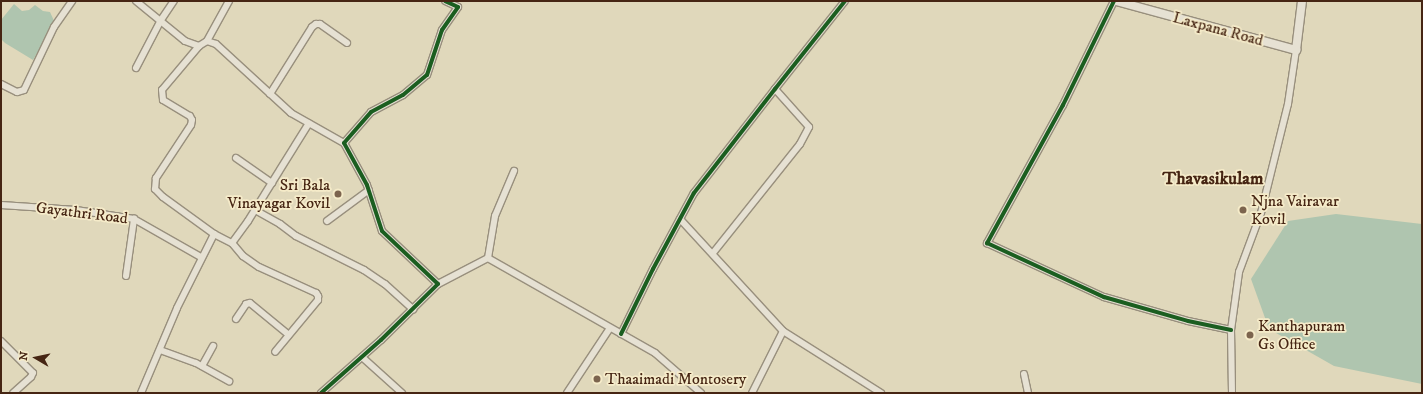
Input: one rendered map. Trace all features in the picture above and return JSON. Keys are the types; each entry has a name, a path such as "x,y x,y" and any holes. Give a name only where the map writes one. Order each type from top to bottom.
{"street":[{"path":"1,84 17,92 24,90 54,27 72,1"},
{"path":"136,1 185,41 199,46"},
{"path":"136,68 161,20 174,1"},
{"path":"229,1 207,41 199,46 162,90 163,100 190,116 192,125 156,178 155,189 163,197 214,234 232,243 243,256 258,267 316,293 318,300 275,352"},
{"path":"344,143 372,112 403,95 427,75 442,30 458,7 445,1"},
{"path":"621,334 653,269 694,193 774,88 845,1"},
{"path":"1115,1 1063,105 987,243 1104,297 1188,321 1231,330"},
{"name":"Laxpana Road","path":"1115,1 1296,50"},
{"path":"1232,393 1231,330 1239,272 1261,213 1288,104 1302,1"},
{"path":"270,94 312,26 320,24 347,43"},
{"path":"207,41 216,44 292,113 344,143 369,190 382,231 438,284"},
{"path":"713,253 800,144 809,127 774,88"},
{"path":"232,243 255,210 309,123"},
{"path":"236,158 272,183"},
{"path":"488,258 495,216 514,171"},
{"path":"327,221 369,190"},
{"name":"Gayathri Road","path":"1,205 76,210 134,219 201,257"},
{"path":"255,210 280,224 296,236 364,270 385,284 413,308"},
{"path":"126,276 134,219"},
{"path":"680,219 713,253 783,331 881,393"},
{"path":"141,393 201,257 214,234"},
{"path":"321,393 362,357 438,284 488,258"},
{"path":"488,258 655,353 701,393"},
{"path":"236,319 246,304 250,303 289,335"},
{"path":"567,393 610,328"},
{"path":"752,393 783,331"},
{"path":"1,341 32,373 31,377 13,393"},
{"path":"202,366 213,346"},
{"path":"160,350 202,366 229,381"},
{"path":"362,357 402,393"},
{"path":"1024,374 1028,393"}],"shaded area":[{"path":"14,4 22,11 29,10 35,5 43,11 50,12 55,23 33,60 1,39 1,20"},
{"path":"1336,214 1422,224 1422,384 1334,366 1269,329 1251,279 1288,221"}],"cycle path":[{"path":"321,393 381,340 438,284 382,231 367,185 344,143 371,112 403,95 427,75 442,30 458,7 445,1"},
{"path":"621,334 653,269 694,193 845,1"},
{"path":"1114,1 1063,105 987,243 1104,297 1188,321 1231,330"}],"place":[{"name":"Sri Bala Vinayagar Kovil","path":"338,194"},
{"name":"Njna Vairavar Kovil","path":"1243,210"},
{"name":"Kanthapuram Gs Office","path":"1250,335"},
{"name":"Thaaimadi Montosery","path":"597,379"}],"district":[{"name":"Thavasikulam","path":"1213,179"}]}
